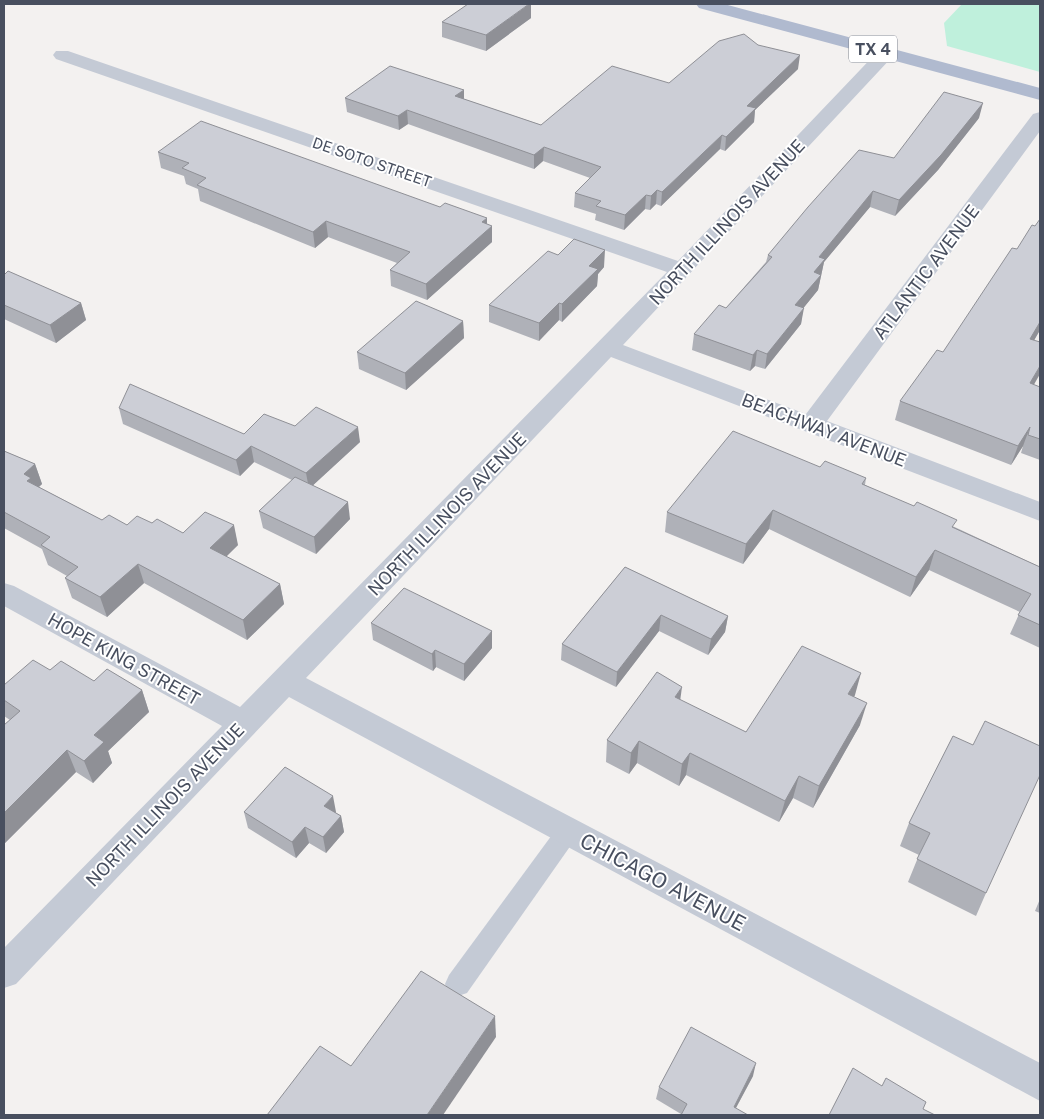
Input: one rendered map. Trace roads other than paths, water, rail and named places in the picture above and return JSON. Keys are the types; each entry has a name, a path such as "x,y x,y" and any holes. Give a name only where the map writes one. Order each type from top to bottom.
{"main road":[{"name":"TX 4","path":"705,4 1040,94"}],"street":[{"name":"NORTH ILLINOIS AVENUE","path":"4,972 682,270 887,52"},
{"name":"DE SOTO STREET","path":"62,55 682,270"},
{"name":"ATLANTIC AVENUE","path":"811,425 1040,118"},
{"name":"BEACHWAY AVENUE","path":"607,347 1040,512"},
{"name":"HOPE KING STREET","path":"4,593 244,724"},
{"name":"CHICAGO AVENUE","path":"286,681 1040,1082"}],"lane":[{"path":"458,984 568,831"}]}
